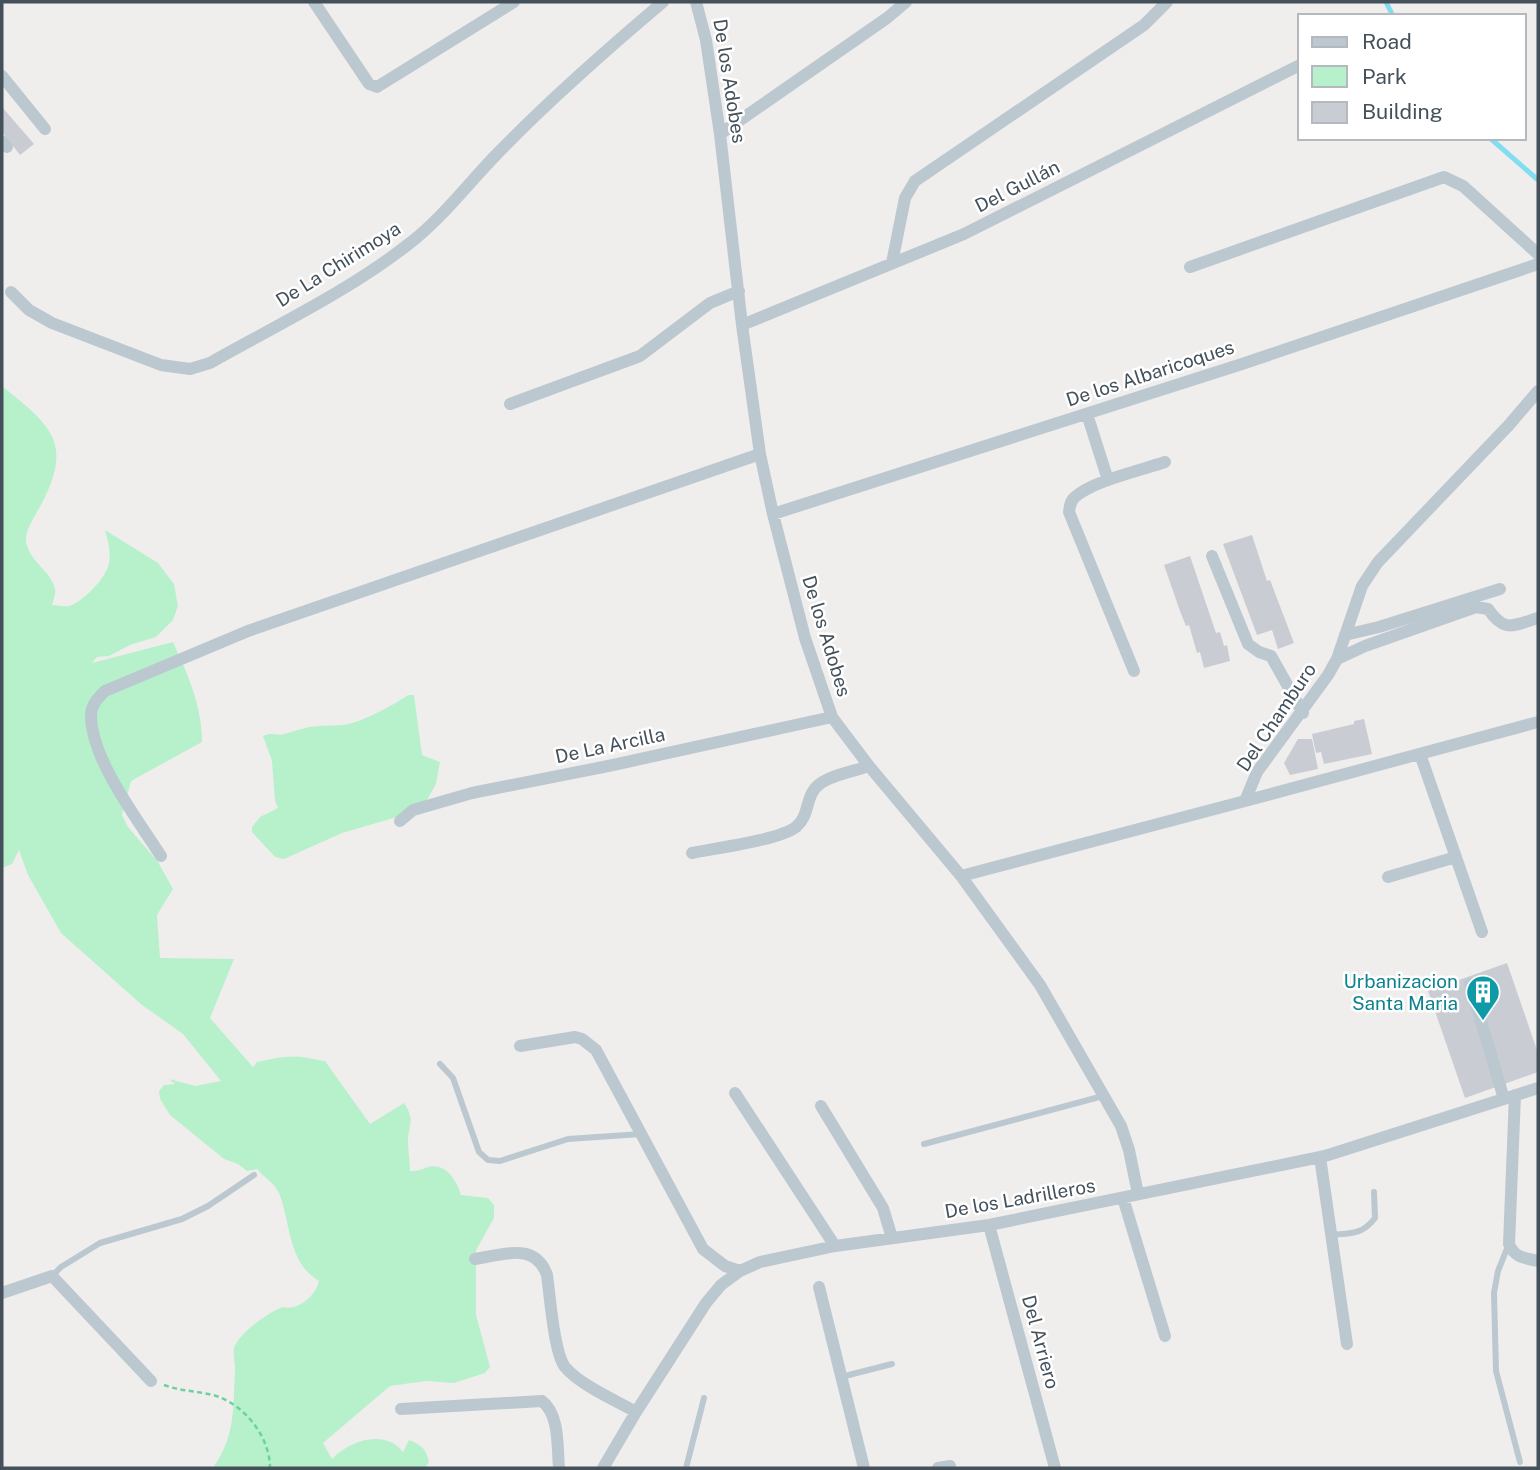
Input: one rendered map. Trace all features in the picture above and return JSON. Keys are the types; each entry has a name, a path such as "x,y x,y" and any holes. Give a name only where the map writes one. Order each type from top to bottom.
{"street":[{"path":"314,2 369,83 377,87 514,2"},
{"name":"De La Chirimoya","path":"11,292 29,310 52,323 161,365 190,369 210,363 351,283 412,242 439,218 495,156 562,90 663,2"},
{"name":"De los Adobes","path":"696,2 706,40 720,134 760,454 805,638 832,717 869,766 961,876 1041,985 1121,1126 1138,1194"},
{"path":"720,134 906,2"},
{"path":"892,264 905,198 915,181 1144,24 1167,2"},
{"name":"Del Gullán","path":"742,325 964,234 1298,66"},
{"path":"2,76 45,129"},
{"path":"1190,267 1444,177 1463,186 1538,254"},
{"name":"De los Albaricoques","path":"773,514 1087,414 1538,264"},
{"path":"510,404 640,356 710,303 738,291"},
{"name":"Del Chamburo","path":"961,876 1245,801 1257,772 1303,713 1337,659 1362,586 1378,562 1538,391"},
{"path":"1087,414 1108,480"},
{"path":"161,856 118,789 97,747 91,714 94,702 105,691 248,631 760,454"},
{"path":"1134,671 1069,512 1070,505 1074,497 1108,480 1165,462"},
{"path":"1212,556 1248,643 1259,652 1271,656 1303,713"},
{"path":"1345,635 1500,589"},
{"path":"1337,659 1365,646 1476,607 1488,609 1496,621 1508,626 1538,618"},
{"name":"De La Arcilla","path":"400,821 413,810 472,793 625,763 832,717"},
{"path":"1245,801 1538,722"},
{"path":"1420,754 1482,932"},
{"path":"692,853 788,832 804,819 817,786 869,766"},
{"path":"1388,877 1456,858"},
{"path":"1470,984 1509,1097 1508,1244 1520,1258 1538,1261"},
{"path":"520,1046 575,1037 589,1043 596,1050 704,1249 724,1266 740,1271"},
{"name":"De los Ladrilleros","path":"603,1468 706,1303 721,1285 740,1271 760,1262 835,1246 989,1225 1320,1157 1538,1088"},
{"path":"735,1093 835,1246"},
{"path":"821,1106 883,1208 892,1238"},
{"path":"1320,1157 1347,1344"},
{"path":"1123,1198 1165,1336"},
{"name":"Del Arriero","path":"989,1225 1055,1468"},
{"path":"475,1259 523,1252 534,1256 543,1265 547,1275 558,1354 565,1367 579,1379 636,1412"},
{"path":"2,1293 52,1276 151,1381"},
{"path":"820,1287 864,1468"},
{"path":"401,1409 542,1401 550,1408 554,1417 559,1468"}],"lane":[{"path":"440,1064 453,1078 479,1152 488,1160 500,1161 568,1139 641,1134"},
{"path":"925,1144 1105,1096"},
{"path":"52,1276 61,1267 100,1242 181,1219 208,1206 254,1175"},
{"path":"1331,1235 1368,1228 1375,1218 1374,1192"},
{"path":"1508,1244 1498,1271 1494,1293 1496,1371 1520,1462"},
{"path":"841,1377 892,1364"},
{"path":"686,1468 704,1398"}],"path":[{"path":"151,1381 178,1391 213,1395 237,1405 259,1432 270,1460 270,1468"}],"green space":[{"path":"2,386 45,425 56,450 56,465 51,483 26,535 27,547 53,583 55,591 52,605 75,604 104,575 110,555 105,530 158,563 174,584 178,606 173,620 156,637 130,645 109,656 97,657 92,663 173,642 197,703 202,742 131,781 122,815 128,827 158,862 173,889 157,915 160,958 234,959 210,1018 253,1067 257,1062 286,1057 325,1061 370,1124 404,1103 411,1119 408,1142 410,1171 440,1167 454,1179 461,1195 488,1198 494,1205 494,1218 476,1250 476,1315 490,1367 485,1373 454,1383 426,1381 390,1386 323,1443 332,1459 347,1447 377,1439 387,1440 403,1452 409,1440 425,1451 429,1462 425,1468 213,1468 230,1432 234,1348 237,1342 270,1313 283,1307 295,1307 306,1301 319,1281 309,1273 295,1252 283,1204 274,1186 257,1169 247,1171 224,1159 170,1115 160,1099 159,1091 164,1085 175,1084 169,1079 195,1086 221,1081 183,1034 142,1005 61,933 28,875 19,850 12,864 2,868"},
{"path":"408,695 414,695 422,755 440,762 436,784 427,800 397,817 342,833 284,859 275,857 252,832 252,827 260,817 278,808 272,761 263,736 309,727 350,724 377,713"}],"building":[{"path":"2,107 34,144 20,155 4,134 2,135"},
{"path":"1252,535 1267,581 1270,580 1294,643 1278,649 1272,630 1257,635 1223,544"},
{"path":"1190,556 1216,633 1220,632 1224,646 1227,645 1230,661 1204,668 1164,565"},
{"path":"1364,719 1372,754 1324,764 1321,752 1316,753 1312,734"},
{"path":"1298,739 1312,739 1318,769 1290,775 1284,763"},
{"name":"Urbanizacion Santa Maria","path":"1507,963 1538,1053 1538,1072 1465,1098 1428,991"}],"waterway":[{"path":"1386,2 1392,14"},
{"path":"1492,140 1538,180"}],"place":[{"name":"Urbanizacion Santa Maria","path":"1483,1022"}]}
